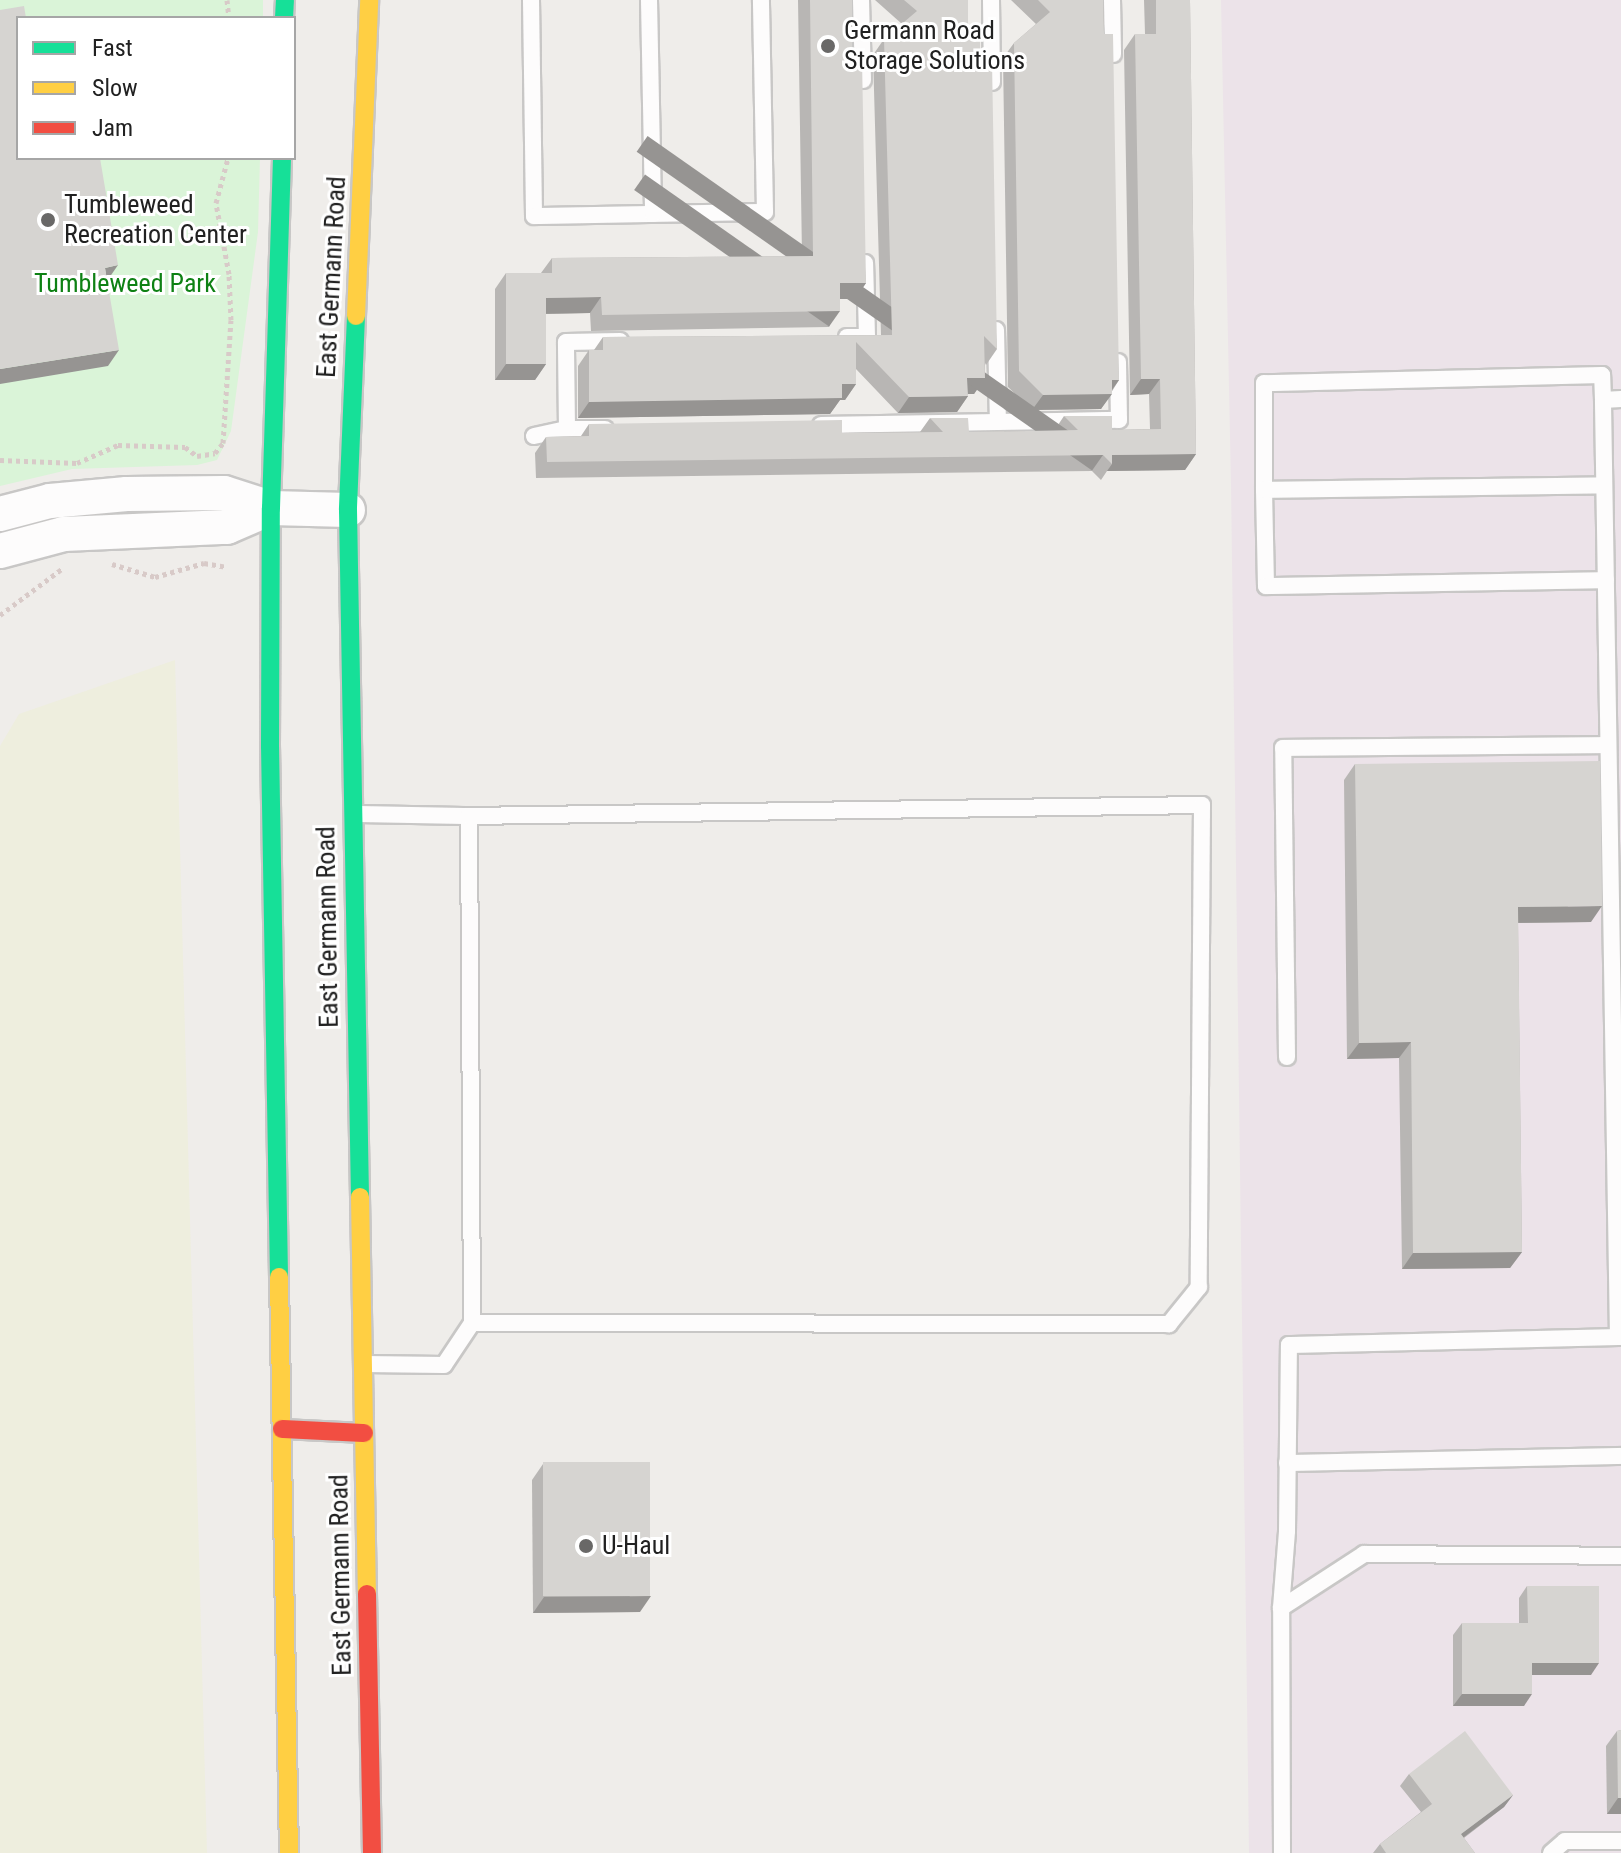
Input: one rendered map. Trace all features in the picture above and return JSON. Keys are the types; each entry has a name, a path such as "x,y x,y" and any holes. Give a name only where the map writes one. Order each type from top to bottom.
{"main road":[{"name":"East Germann Road","path":"369,0 348,510 372,1853"},
{"name":"East Germann Road","path":"282,160 271,508 270,746 289,1853"},
{"path":"282,1429 364,1433"}],"street":[{"path":"0,514 50,501 127,494 224,493 271,508 348,510"},
{"path":"0,551 64,534 227,527 271,508"}],"lane":[{"path":"531,0 534,216 765,212 761,0"},
{"path":"649,0 653,214"},
{"path":"861,0 863,92"},
{"path":"991,0 993,94"},
{"path":"1112,0 1113,78"},
{"path":"835,337 867,337 865,245"},
{"path":"996,313 998,422"},
{"path":"567,429 566,342 645,340"},
{"path":"806,425 1119,420 1117,343"},
{"path":"1282,1853 1281,1608 1289,1345 1619,1337 1603,400 1602,375 1264,383 1266,586 1606,580"},
{"path":"1603,400 1621,399"},
{"path":"534,436 567,429 615,428"},
{"path":"1264,490 1604,485"},
{"path":"1287,1057 1283,748 1608,745"},
{"path":"352,814 469,816 1202,805 1199,1287 1169,1324 472,1323"},
{"path":"363,1364 444,1365 472,1323 469,816"},
{"path":"1287,1463 1621,1456"},
{"path":"1281,1608 1364,1554 1621,1556"},
{"path":"1551,1853 1565,1841 1621,1841"}],"path":[{"path":"0,460 77,463 118,445 185,447 197,456 215,453 223,443 231,320 229,274 216,203 227,160"},
{"path":"106,563 155,577 204,563 226,567"},
{"path":"0,615 65,566"}],"shaded area":[{"path":"1221,0 1621,0 1621,1853 1249,1853 1231,485"}],"green space":[{"name":"Tumbleweed Park","path":"0,0 263,0 263,16 16,16 16,160 260,160 258,232 231,431 217,460 197,465 72,469 0,486"},
{"path":"175,660 207,1853 0,1853 0,746 19,714"}],"building":[{"path":"810,0 852,0 852,67 862,58 866,283 840,283 840,311 602,315 601,297 546,298 546,364 506,364 506,273 552,273 552,258 813,256"},
{"path":"904,0 968,0 968,35 980,35 980,72 992,61 997,349 984,336 985,378 967,378 968,396 909,397 856,342 856,384 842,384 842,398 589,402 589,350 603,350 603,337 892,335 884,39 917,11"},
{"path":"1038,0 1103,0 1104,34 1113,34 1119,380 1112,380 1112,394 1043,395 1019,371 1014,43 1050,12"},
{"path":"1156,0 1190,0 1196,454 1112,455 1112,464 1103,455 547,462 546,437 589,436 589,424 842,420 842,433 943,432 930,418 968,418 969,432 1078,430 1064,416 1112,416 1112,430 1161,429 1160,379 1141,379 1135,34 1156,34"},
{"name":"Tumbleweed Recreation Center","path":"24,6 26,16 16,16 16,160 100,160 118,265 105,268 119,350 0,369 0,10"},
{"path":"1600,761 1602,906 1518,907 1522,1252 1413,1253 1411,1042 1359,1043 1355,764"},
{"name":"U-Haul","path":"543,1462 650,1462 650,1596 543,1596"},
{"path":"1527,1586 1599,1586 1599,1663 1532,1663 1532,1694 1462,1694 1462,1623 1528,1623"},
{"path":"1621,1730 1621,1798 1618,1798 1617,1731"},
{"path":"1465,1731 1513,1795 1461,1834 1475,1853 1386,1853 1380,1844 1432,1804 1409,1774"}],"traffic: fast":[{"path":"284,16 285,0"},
{"path":"279,1277 270,746 271,508 282,160"},
{"path":"356,316 348,510 360,1197"}],"traffic: slow":[{"path":"356,316 369,0"},
{"path":"360,1197 367,1594"},
{"path":"279,1277 289,1853"}],"traffic: jam":[{"path":"282,1429 364,1433"},
{"path":"367,1594 372,1853"}],"place":[{"name":"Germann Road Storage Solutions","path":"828,46"},
{"name":"Tumbleweed Recreation Center","path":"48,220"},
{"name":"U-Haul","path":"586,1546"}]}
